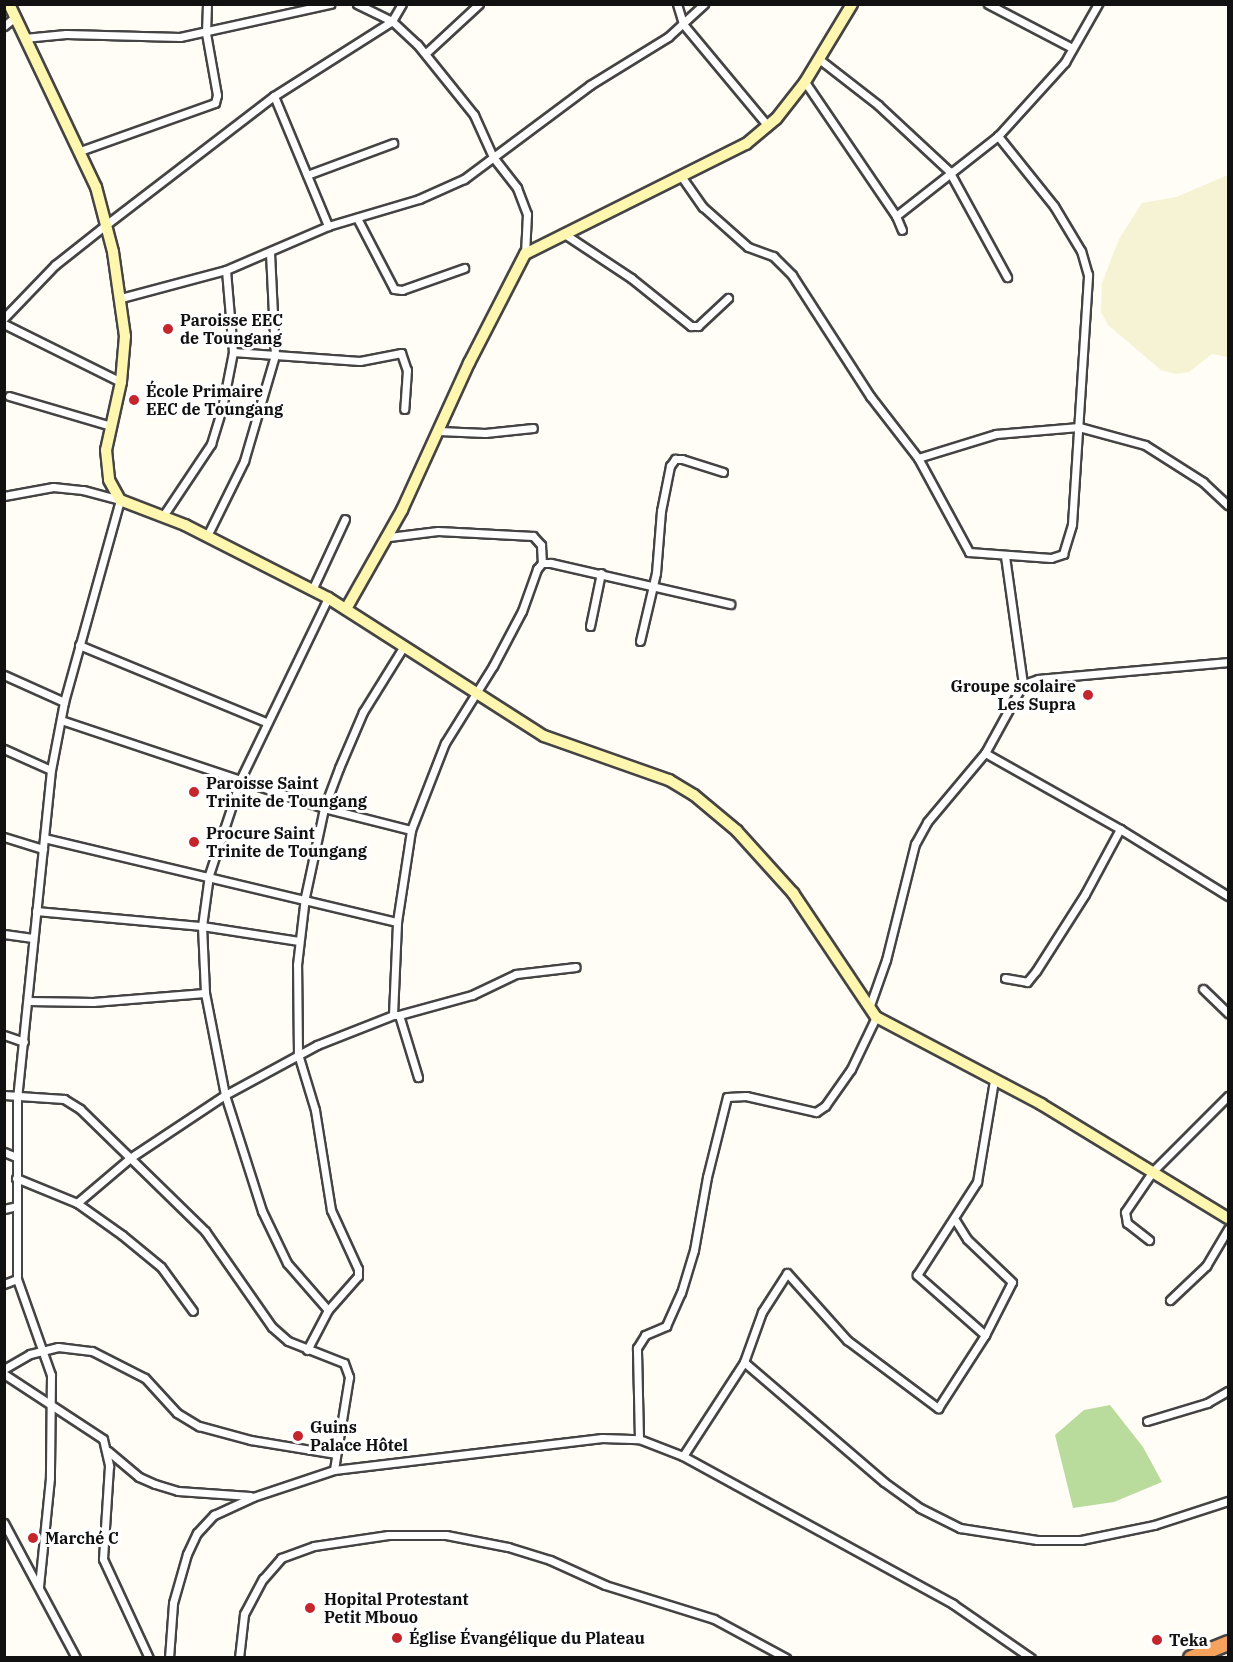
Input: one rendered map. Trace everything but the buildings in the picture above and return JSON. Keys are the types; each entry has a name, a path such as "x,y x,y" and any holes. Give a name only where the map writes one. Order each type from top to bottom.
{"highway":[{"path":"1191,1658 1228,1643"},
{"path":"1219,1658 1228,1653"}],"street":[{"path":"9,4 80,151 106,224 121,298 125,336 121,382 106,450 109,480 120,500 64,702 51,770 17,1098 17,1279 51,1376 53,1406 39,1586"},
{"path":"80,151 215,103 218,95 206,33 207,4"},
{"path":"24,38 66,34 180,37 330,4"},
{"path":"346,609 389,537 525,255 527,214 517,188 493,157 474,115 426,53 392,21 357,4"},
{"path":"4,318 55,265 106,224 274,96 392,21 402,4"},
{"path":"426,53 479,4"},
{"path":"677,4 683,24 768,126"},
{"path":"121,298 226,270 328,226 419,199 464,179 590,85 683,24 704,4"},
{"path":"525,255 746,144 768,126 805,82 852,4"},
{"path":"988,4 1072,48"},
{"path":"897,216 949,171 965,163 998,136 1055,74 1098,4"},
{"path":"4,26 14,18"},
{"path":"819,59 878,105 949,171 1007,277"},
{"path":"805,82 897,216 902,230"},
{"path":"274,96 328,226"},
{"path":"681,176 703,207 748,248 773,256 792,275 870,396 918,458 969,552 1051,558 1063,554 1072,524 1088,276 1080,251 1054,206 998,136"},
{"path":"307,175 393,143"},
{"path":"357,218 394,289 402,290 464,268"},
{"path":"563,234 631,278 691,326 698,326 728,298"},
{"path":"207,536 244,461 275,355 270,252"},
{"path":"163,516 211,444 233,352 226,270"},
{"path":"4,324 121,382"},
{"path":"233,352 360,361 401,353 406,370 404,410"},
{"path":"9,396 111,426"},
{"path":"918,458 996,434 1079,427 1145,445 1203,482 1228,505"},
{"path":"439,431 485,433 533,428"},
{"path":"640,641 654,585 670,466 675,459 682,459 723,472"},
{"path":"4,496 53,487 83,489 163,516 328,598 544,736 669,780 721,817 793,893 872,1012 1041,1104 1228,1218"},
{"path":"312,590 345,519"},
{"path":"389,537 438,531 533,536 541,545 542,563 505,643 445,743 411,830 397,922 396,1015 418,1077"},
{"path":"639,1439 637,1348 645,1335 666,1326 681,1293 694,1250 707,1177 727,1098 746,1096 816,1112 825,1107 852,1069 872,1012 915,844 927,822 985,753 1023,684 1005,556"},
{"path":"542,563 601,573 730,604"},
{"path":"590,626 601,573"},
{"path":"328,598 266,722 241,778 209,875 202,926 205,993 225,1095 262,1211 287,1263 328,1310"},
{"path":"79,645 266,722"},
{"path":"307,1350 328,1310 358,1276 358,1269 331,1210 315,1110 298,1054 296,1009 299,940 305,897 324,808 363,712 404,646"},
{"path":"1023,684 1038,679 1228,662"},
{"path":"4,675 64,702"},
{"path":"61,720 241,778 324,808 411,830"},
{"path":"4,749 51,770"},
{"path":"985,753 1120,829 1228,896"},
{"path":"1005,978 1027,982 1036,971 1085,894 1120,829"},
{"path":"4,837 43,849"},
{"path":"44,838 305,897 397,922"},
{"path":"36,910 202,926 299,940"},
{"path":"4,934 33,938"},
{"path":"77,1203 130,1158 225,1095 298,1054 396,1015 472,995 516,974 576,967"},
{"path":"1203,989 1228,1012"},
{"path":"28,1001 116,1001 205,993"},
{"path":"4,1035 24,1042"},
{"path":"985,1335 917,1275 955,1220 977,1182 994,1080"},
{"path":"4,1095 17,1098 64,1100 130,1158 205,1231 272,1327 307,1350 344,1363 349,1369 334,1470"},
{"path":"1149,1240 1127,1223 1125,1212 1153,1172 1228,1096"},
{"path":"4,1152 16,1156"},
{"path":"16,1178 77,1203 161,1267 193,1311"},
{"path":"4,1209 16,1206"},
{"path":"684,1456 744,1362 762,1312 787,1273 847,1340 938,1408 985,1335 1012,1282 968,1239 955,1220"},
{"path":"1170,1300 1206,1266 1228,1229"},
{"path":"4,1284 17,1279"},
{"path":"149,1658 103,1559 108,1451 103,1439 92,1429 53,1406 4,1372 21,1358 72,1346 92,1351 146,1378 177,1413 199,1426 251,1440 336,1454"},
{"path":"744,1362 884,1482 920,1508 960,1528 1037,1540 1082,1540 1154,1525 1228,1501"},
{"path":"1147,1421 1207,1402 1228,1391"},
{"path":"169,1658 173,1603 197,1533 214,1515 253,1497 334,1470 518,1446 639,1439 684,1456 953,1604 1031,1658"},
{"path":"108,1451 139,1477 155,1484 178,1491 253,1497"},
{"path":"4,1523 76,1658"},
{"path":"239,1658 244,1614 262,1579 281,1558 336,1542 388,1535 446,1535 529,1554 605,1585 714,1619 786,1658"}],"shaded area":[{"path":"1228,175 1228,357 1212,354 1189,372 1175,374 1161,370 1108,325 1101,312 1102,283 1119,239 1142,203 1176,197"}],"green space":[{"path":"1110,1405 1143,1447 1162,1482 1114,1502 1073,1508 1055,1435 1084,1410"}],"place":[{"name":"Paroisse EEC de Toungang","path":"168,329"},
{"name":"École Primaire EEC de Toungang","path":"134,400"},
{"name":"Groupe scolaire Les Supra","path":"1088,695"},
{"name":"Paroisse Saint Trinite de Toungang","path":"194,792"},
{"name":"Procure Saint Trinite de Toungang","path":"194,842"},
{"name":"Guins Palace Hôtel","path":"298,1436"},
{"name":"Marché C","path":"33,1538"},
{"name":"Hopital Protestant Petit Mbouo","path":"310,1608"},
{"name":"Église Évangélique du Plateau","path":"397,1638"},
{"name":"Teka","path":"1157,1640"}]}
